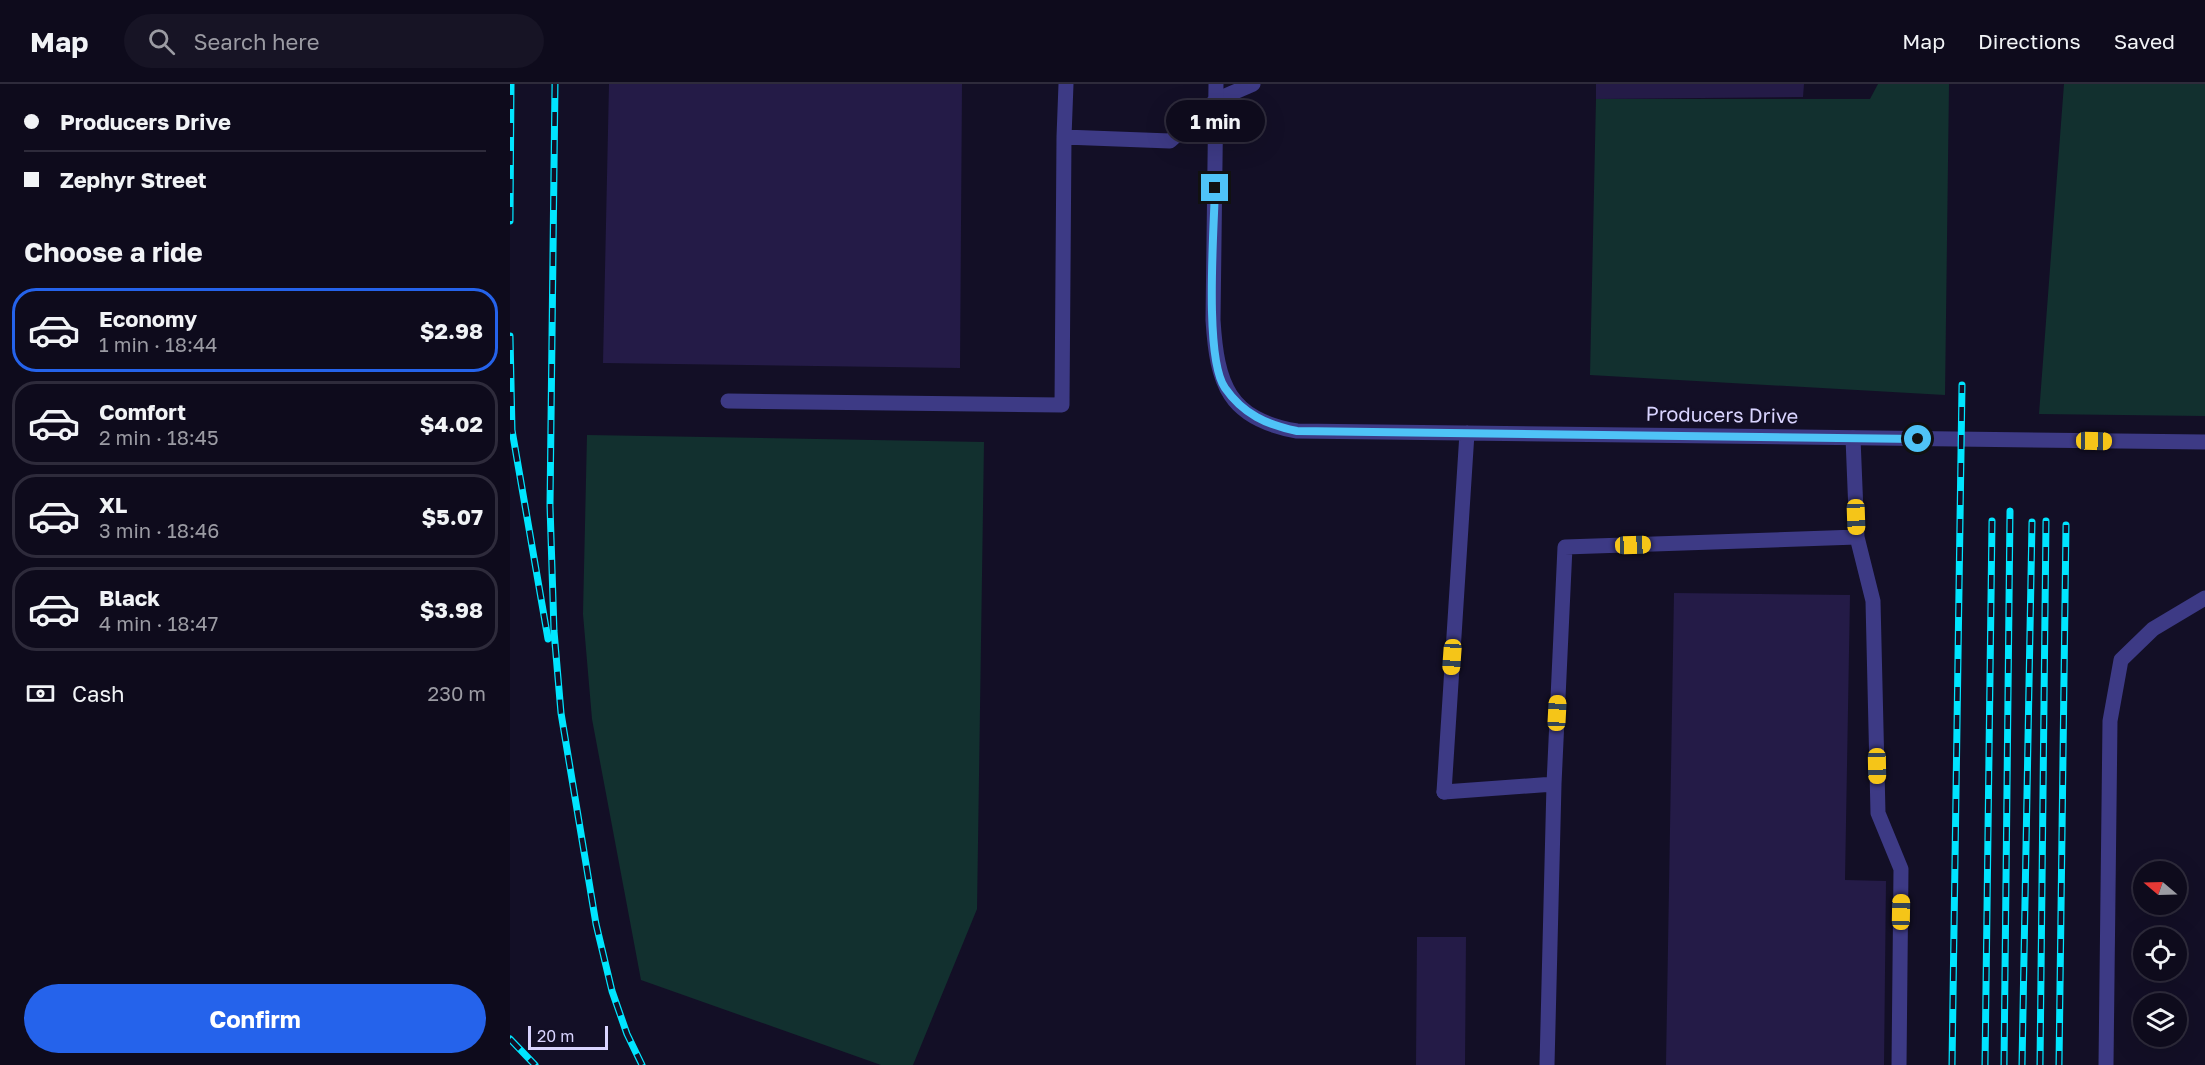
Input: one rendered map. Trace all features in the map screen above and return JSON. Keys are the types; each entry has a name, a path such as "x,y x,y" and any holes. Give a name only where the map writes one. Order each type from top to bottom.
{"street":[{"path":"728,400 1062,405 1066,84"},
{"path":"1216,84 1216,100"},
{"path":"1064,137 1170,141 1216,100 1253,84"},
{"name":"Producers Drive","path":"1216,100 1213,320 1215,357 1224,387 1244,410 1251,416 1281,428 1297,431 2205,442"},
{"path":"1467,433 1444,792 1554,784"},
{"path":"1853,438 1857,537 1873,601 1878,813 1902,869 1899,1065"},
{"path":"1547,1065 1554,784 1565,548 1857,537"},
{"path":"2106,1065 2110,721 2121,660 2153,629 2205,598"}],"green space":[{"path":"1878,84 1949,84 1945,395 1590,375 1596,99 1870,99"},
{"path":"2064,84 2205,84 2205,416 2039,414"},
{"path":"587,435 984,442 977,909 913,1065 881,1065 641,980 592,719 583,614"}],"building":[{"path":"609,84 962,84 960,368 603,363"},
{"path":"1596,84 1804,84 1803,97 1596,99"},
{"path":"1674,593 1850,595 1845,880 1886,881 1884,1065 1666,1065"},
{"path":"1417,937 1466,937 1465,1065 1416,1065"}],"railway":[{"path":"510,221 511,84"},
{"path":"555,84 550,506 554,631 561,713 596,924 612,991 627,1034 642,1065"},
{"path":"510,336 512,430 548,639"},
{"path":"1952,1065 1962,385"},
{"path":"2004,1065 2010,511"},
{"path":"1985,1065 1992,521"},
{"path":"2040,1065 2046,521"},
{"path":"2022,1065 2032,522"},
{"path":"2059,1065 2066,525"},
{"path":"510,1039 535,1065"}],"route":[{"path":"1215,188 1213,320 1215,357 1219,374 1224,387 1244,410 1251,416 1281,428 1297,431 1918,439"}]}
